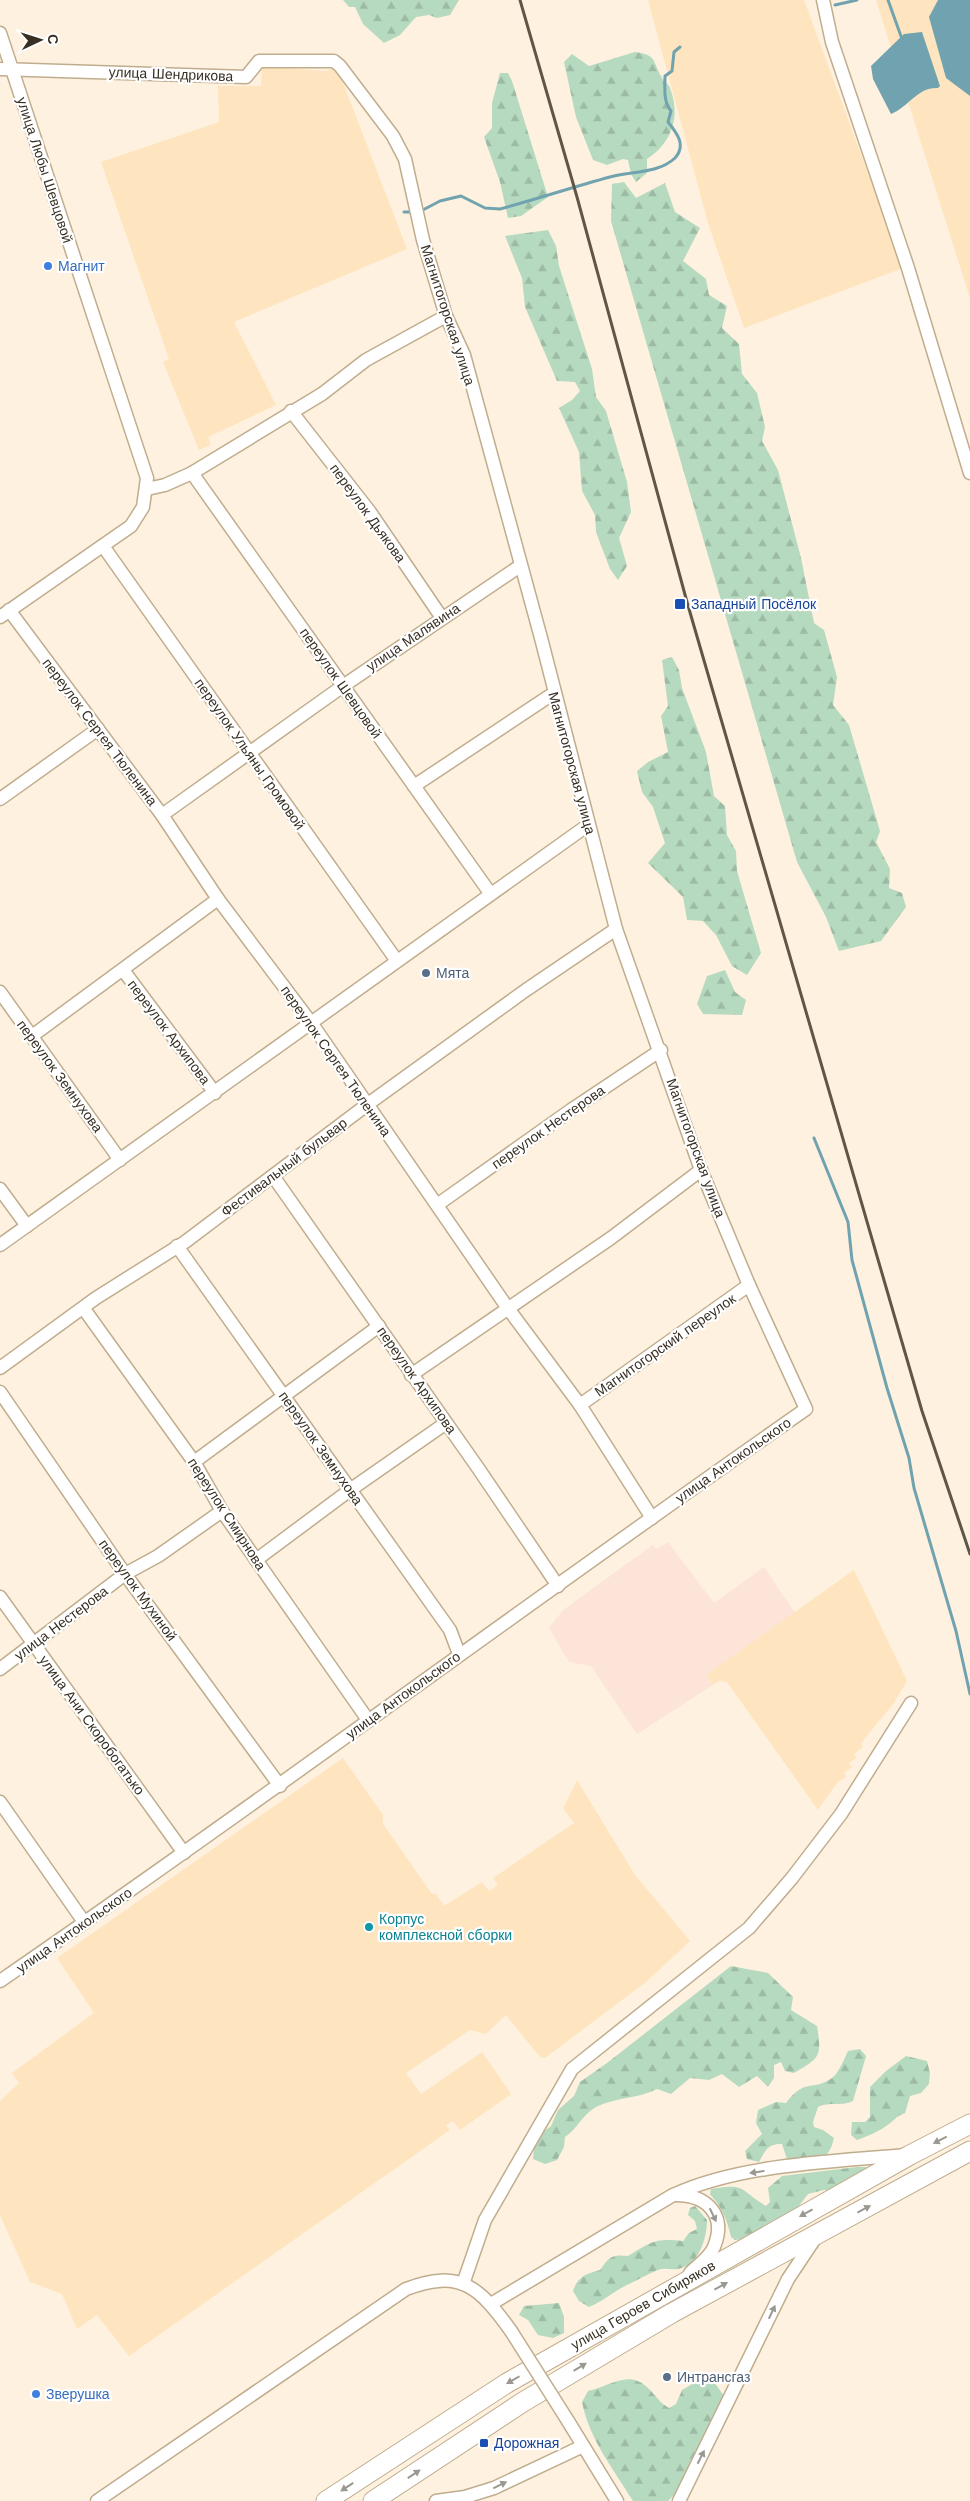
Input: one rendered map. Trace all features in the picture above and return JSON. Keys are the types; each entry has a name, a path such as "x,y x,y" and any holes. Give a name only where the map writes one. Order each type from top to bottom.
{"highway":[{"name":"улица Героев Сибиряков","path":"326,2501 507,2383 910,2155 970,2124"},
{"name":"улица Героев Сибиряков","path":"373,2501 522,2402 672,2313 970,2151"}],"street":[{"path":"823,0 832,42 908,268 970,473"},
{"name":"улица Любы Шевцовой","path":"0,33 6,69 147,478 147,490 143,507 130,526 103,546"},
{"name":"улица Шендрикова","path":"6,69 246,77 259,61 334,62 340,66 372,109"},
{"name":"Магнитогорская улица","path":"372,109 393,136 405,159 423,240 446,316 464,354 616,929 701,1170 806,1409"},
{"path":"147,490 165,485 192,473 291,411 322,394 366,360 446,316"},
{"name":"переулок Дьякова","path":"291,411 370,512 442,618"},
{"name":"переулок Шевцовой","path":"192,473 490,893"},
{"path":"5,614 103,546"},
{"name":"переулок Ульяны Громовой","path":"103,546 397,961"},
{"name":"улица Малявина","path":"162,815 343,686 520,566"},
{"name":"переулок Сергея Тюленина","path":"5,614 98,729 162,815 218,899 312,1024 508,1307 580,1405 652,1518"},
{"path":"414,786 554,693"},
{"path":"1,798 98,729"},
{"path":"0,1245 312,1024 490,893 588,825"},
{"path":"32,1036 218,899"},
{"name":"Фестивальный бульвар","path":"0,1368 84,1309 96,1298 177,1246 368,1104 526,990 616,929"},
{"name":"переулок Архипова","path":"123,970 215,1093"},
{"name":"переулок Земнухова","path":"0,992 120,1160"},
{"name":"переулок Нестерова","path":"437,1205 571,1110 660,1050"},
{"path":"411,1375 611,1238 701,1170"},
{"name":"переулок Архипова","path":"273,1176 558,1586"},
{"path":"0,1188 27,1226"},
{"name":"переулок Земнухова","path":"177,1246 450,1630 459,1654"},
{"name":"Магнитогорский переулок","path":"580,1405 750,1285"},
{"name":"переулок Смирнова","path":"84,1309 194,1462 222,1510 368,1720"},
{"path":"194,1462 379,1326"},
{"name":"переулок Мухиной","path":"0,1392 125,1574 280,1786"},
{"name":"улица Антокольского","path":"0,1981 280,1786 459,1654 558,1586 806,1409"},
{"path":"256,1560 350,1490 446,1423"},
{"name":"улица Нестерова","path":"0,1669 125,1574 158,1556 222,1510"},
{"name":"улица Ани Скоробогатько","path":"0,1597 184,1853"},
{"path":"463,2284 484,2220 572,2069 593,2050 750,1928 792,1878 841,1814 911,1703"},
{"path":"0,1802 4,1818 84,1922"},
{"path":"491,2304 673,2196 702,2183 756,2172 910,2155"},
{"path":"673,2196 699,2198 712,2210 717,2224 714,2247 708,2256 678,2285"},
{"path":"678,2501 788,2279 819,2232"},
{"path":"97,2501 389,2300 421,2284 437,2281 463,2284 475,2289 491,2304 511,2331 617,2501"},
{"path":"436,2501 465,2497 494,2488 583,2446"}],"shaded area":[{"path":"648,0 804,0 903,268 744,328 708,223"},
{"path":"876,0 970,0 970,298 957,257"},
{"path":"262,66 325,71 337,67 407,249 234,322 276,405 208,437 211,445 199,450 163,362 169,359 101,162 219,122 218,86 261,86"},
{"path":"668,1542 714,1603 764,1567 795,1613 706,1675 713,1685 637,1734 591,1666 569,1662 549,1628 563,1610 653,1545 657,1549"},
{"path":"854,1570 907,1681 894,1703 861,1743 863,1747 854,1754 857,1758 849,1763 852,1767 844,1773 846,1777 837,1783 818,1810 727,1682 719,1681 713,1685 706,1675"},
{"path":"343,1758 383,1815 383,1824 432,1894 436,1894 444,1906 482,1882 489,1891 498,1885 493,1878 574,1823 563,1808 577,1780 635,1875 690,1941 646,1982 545,2058 540,2057 506,2015 486,2034 470,2030 406,2073 421,2094 482,2052 511,2094 460,2130 453,2121 446,2125 450,2130 129,2356 97,2315 77,2329 62,2294 30,2282 0,2215 0,2101 19,2083 12,2073 94,2013 57,1958"}],"green space":[{"path":"343,0 459,0 450,15 437,18 429,15 416,17 400,35 384,43 363,24 355,7 349,7"},
{"path":"635,52 647,55 653,59 662,78 669,87 675,109 672,128 668,137 656,153 647,159 647,173 636,182 631,174 628,160 623,159 607,165 593,160 576,117 564,62 572,54 589,66"},
{"path":"500,73 508,73 512,81 548,197 521,216 508,218 500,182 484,137 492,128 492,103"},
{"path":"624,182 636,198 665,183 675,212 700,228 683,261 706,279 709,295 727,306 722,328 739,344 742,374 757,393 765,427 762,441 778,470 801,558 814,623 824,630 837,677 833,705 849,725 880,831 876,842 890,869 889,888 902,893 906,907 881,941 839,951 826,917 797,862 611,221 612,184"},
{"path":"548,230 556,246 559,266 592,369 596,397 606,411 627,482 631,512 619,538 627,566 618,580 610,569 596,532 595,515 582,491 579,452 559,408 572,400 580,391 575,382 557,381 525,307 522,278 505,236"},
{"path":"672,657 679,670 682,688 706,752 714,796 725,806 727,835 736,851 737,871 761,953 747,975 732,966 716,935 703,921 687,920 683,897 648,863 665,843 653,807 642,792 637,771 648,762 668,752 661,716 668,706 662,660"},
{"path":"725,970 735,992 746,1000 742,1015 703,1014 697,1004 707,976"},
{"path":"731,1966 768,1973 793,1997 791,2010 817,2026 819,2051 814,2060 794,2073 785,2071 781,2062 774,2065 774,2078 768,2087 757,2076 739,2087 722,2074 709,2080 690,2078 671,2094 657,2089 642,2095 611,2101 591,2110 565,2137 564,2147 557,2160 545,2164 533,2159 534,2148 543,2132 551,2126 558,2110 574,2096 580,2082"},
{"path":"860,2049 866,2056 853,2101 818,2107 813,2122 814,2127 823,2130 834,2138 828,2153 823,2158 812,2161 788,2162 782,2144 777,2144 767,2148 759,2162 747,2159 745,2151 762,2134 756,2123 758,2110 776,2102 786,2103 804,2087 819,2084 832,2078 835,2076 848,2051"},
{"path":"906,2056 927,2061 930,2073 929,2084 921,2093 910,2096 905,2113 882,2129 857,2140 851,2135 852,2122 865,2122 870,2117 870,2087 886,2071"},
{"path":"866,2167 868,2172 832,2191 824,2190 808,2194 795,2211 745,2239 735,2240 731,2237 724,2214 710,2194 711,2189 737,2187 766,2206 770,2202 768,2188 782,2176"},
{"path":"695,2206 707,2220 707,2227 700,2250 691,2263 677,2269 663,2269 653,2272 624,2286 589,2307 579,2301 573,2291 577,2282 587,2274 600,2270 611,2257 628,2256 660,2240 683,2241 689,2233 697,2229 695,2221 688,2215 690,2208"},
{"path":"559,2303 564,2317 564,2333 553,2338 538,2335 528,2320 519,2315 524,2306"},
{"path":"704,2377 712,2379 724,2396 682,2487 668,2501 633,2501 603,2454 590,2429 582,2402 588,2391 627,2379 634,2380 642,2383 669,2408 676,2404 682,2390"}],"water":[{"path":"938,0 970,0 970,96 946,78 929,17"},
{"path":"922,32 940,86 924,91 891,114 873,79 871,66 904,34"}],"waterway":[{"path":"835,5 857,0"},
{"path":"888,0 902,39"},
{"path":"419,212 440,201 461,196 485,208 500,209 610,177 661,167 668,163 675,158 680,144 677,134 668,122 671,111 666,99 665,76 672,71 674,52 680,47"},
{"path":"404,212 413,212"},
{"path":"814,1138 848,1222 852,1260 887,1388 909,1458 914,1488 956,1631 970,1694"}],"railway":[{"path":"520,0 577,197 687,602 922,1411 970,1554"}],"place":[{"name":"Магнит","path":"48,266"},
{"name":"Западный Посёлок","path":"680,604"},
{"name":"Мята","path":"426,973"},
{"name":"Корпус комплексной сборки","path":"369,1927"},
{"name":"Интрансгаз","path":"667,2377"},
{"name":"Зверушка","path":"36,2394"},
{"name":"Дорожная","path":"484,2443"}]}
